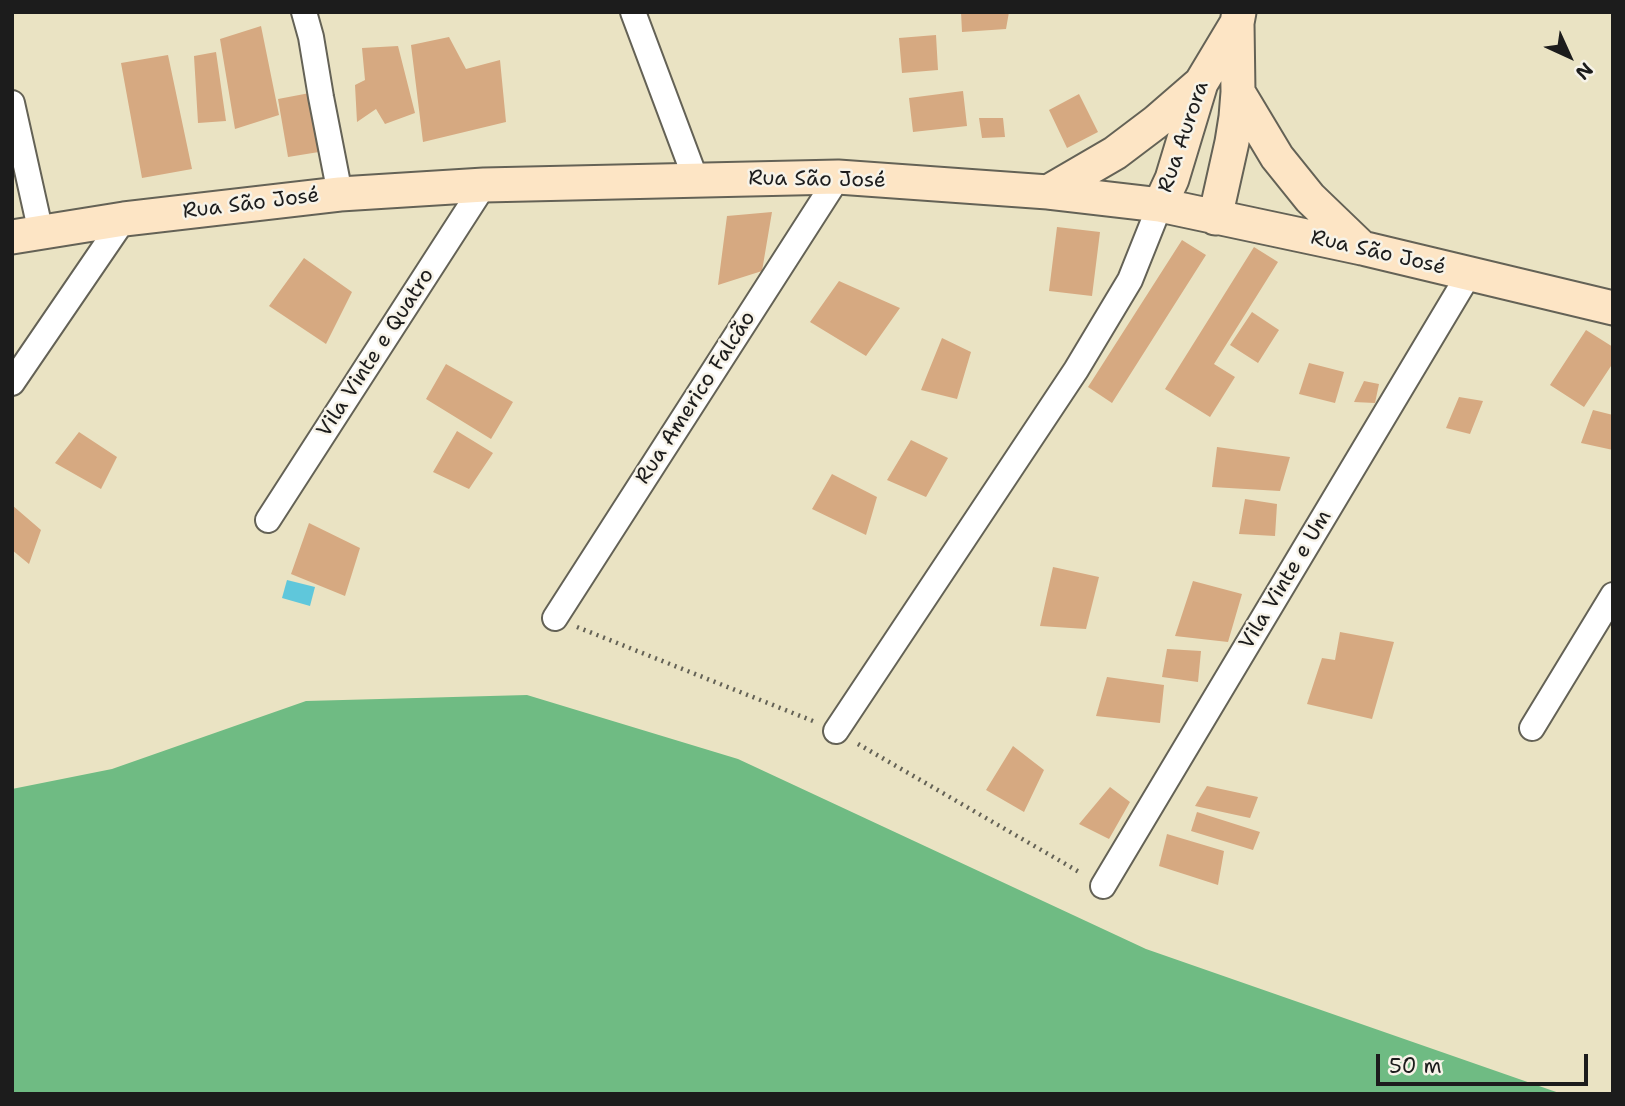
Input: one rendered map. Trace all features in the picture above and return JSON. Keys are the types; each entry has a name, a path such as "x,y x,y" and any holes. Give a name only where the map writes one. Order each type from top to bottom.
{"main road":[{"name":"Rua Aurora","path":"1160,205 1172,179 1201,83 1238,18"},
{"name":"Rua Aurora","path":"1215,218 1232,142 1238,92 1238,18"},
{"path":"1048,192 1115,153 1201,83"},
{"path":"1238,92 1277,157 1310,198 1362,248"},
{"name":"Rua São José","path":"27,235 124,219 340,194 484,185 838,177 1048,192 1160,205 1362,248 1613,308"}],"street":[{"path":"304,12 340,194"},
{"path":"633,12 696,180"},
{"path":"12,103 27,235"},
{"name":"Rua Americo Falcão","path":"555,618 838,177"},
{"name":"Vila Vinte e Quatro","path":"268,520 484,185"},
{"path":"836,731 1076,370 1130,280 1160,205"},
{"path":"12,383 124,219"},
{"name":"Vila Vinte e Um","path":"1103,886 1469,274"},
{"path":"1532,728 1613,595"}],"green space":[{"path":"527,695 738,759 1146,949 1562,1094 12,1094 12,789 112,769 306,701"}],"water":[{"path":"287,580 315,587 310,606 282,598"}],"building":[{"path":"961,12 1009,12 1006,29 962,32"},
{"path":"261,26 279,115 235,129 220,39"},
{"path":"936,35 938,70 902,73 899,38"},
{"path":"449,37 466,69 500,60 506,122 423,142 411,45"},
{"path":"398,46 415,113 385,124 376,109 357,122 355,85 365,80 362,48"},
{"path":"216,52 226,121 198,123 194,56"},
{"path":"168,55 192,169 142,178 121,63"},
{"path":"963,91 967,126 913,132 909,98"},
{"path":"315,92 325,151 288,157 278,99"},
{"path":"1079,94 1098,132 1067,148 1049,110"},
{"path":"979,118 1003,118 1005,137 982,138"},
{"path":"772,212 762,271 718,285 727,216"},
{"path":"1057,227 1100,232 1092,296 1049,291"},
{"path":"1182,240 1206,255 1112,403 1088,387"},
{"path":"1254,247 1278,262 1214,364 1235,377 1210,417 1165,389"},
{"path":"304,258 352,292 326,344 269,306"},
{"path":"839,281 900,308 866,356 810,322"},
{"path":"1252,312 1279,330 1258,363 1230,345"},
{"path":"1586,330 1613,347 1613,363 1584,407 1550,385"},
{"path":"942,338 971,352 957,399 921,390"},
{"path":"1309,363 1344,372 1335,403 1299,394"},
{"path":"446,364 513,402 491,439 426,399"},
{"path":"1364,381 1379,384 1375,403 1354,402"},
{"path":"1459,397 1483,401 1470,434 1446,428"},
{"path":"1593,410 1613,415 1613,450 1581,443"},
{"path":"457,431 493,453 469,489 433,472"},
{"path":"79,432 117,457 101,489 55,463"},
{"path":"911,440 948,458 926,497 887,480"},
{"path":"1217,447 1290,457 1280,491 1212,487"},
{"path":"832,474 877,497 866,535 812,509"},
{"path":"1245,499 1277,504 1275,536 1239,534"},
{"path":"12,505 41,530 29,564 12,550"},
{"path":"309,523 360,548 345,596 291,574"},
{"path":"1053,567 1099,577 1086,629 1040,626"},
{"path":"1193,581 1242,594 1228,642 1175,636"},
{"path":"1340,632 1394,642 1372,719 1307,704 1322,658 1335,660"},
{"path":"1167,649 1201,651 1198,682 1162,677"},
{"path":"1107,677 1164,685 1160,723 1096,716"},
{"path":"1013,746 1044,770 1024,812 986,790"},
{"path":"1207,786 1258,797 1250,818 1195,806"},
{"path":"1110,787 1130,802 1109,839 1079,824"},
{"path":"1197,812 1260,832 1253,850 1191,831"},
{"path":"1167,834 1224,851 1218,885 1159,866"}]}
